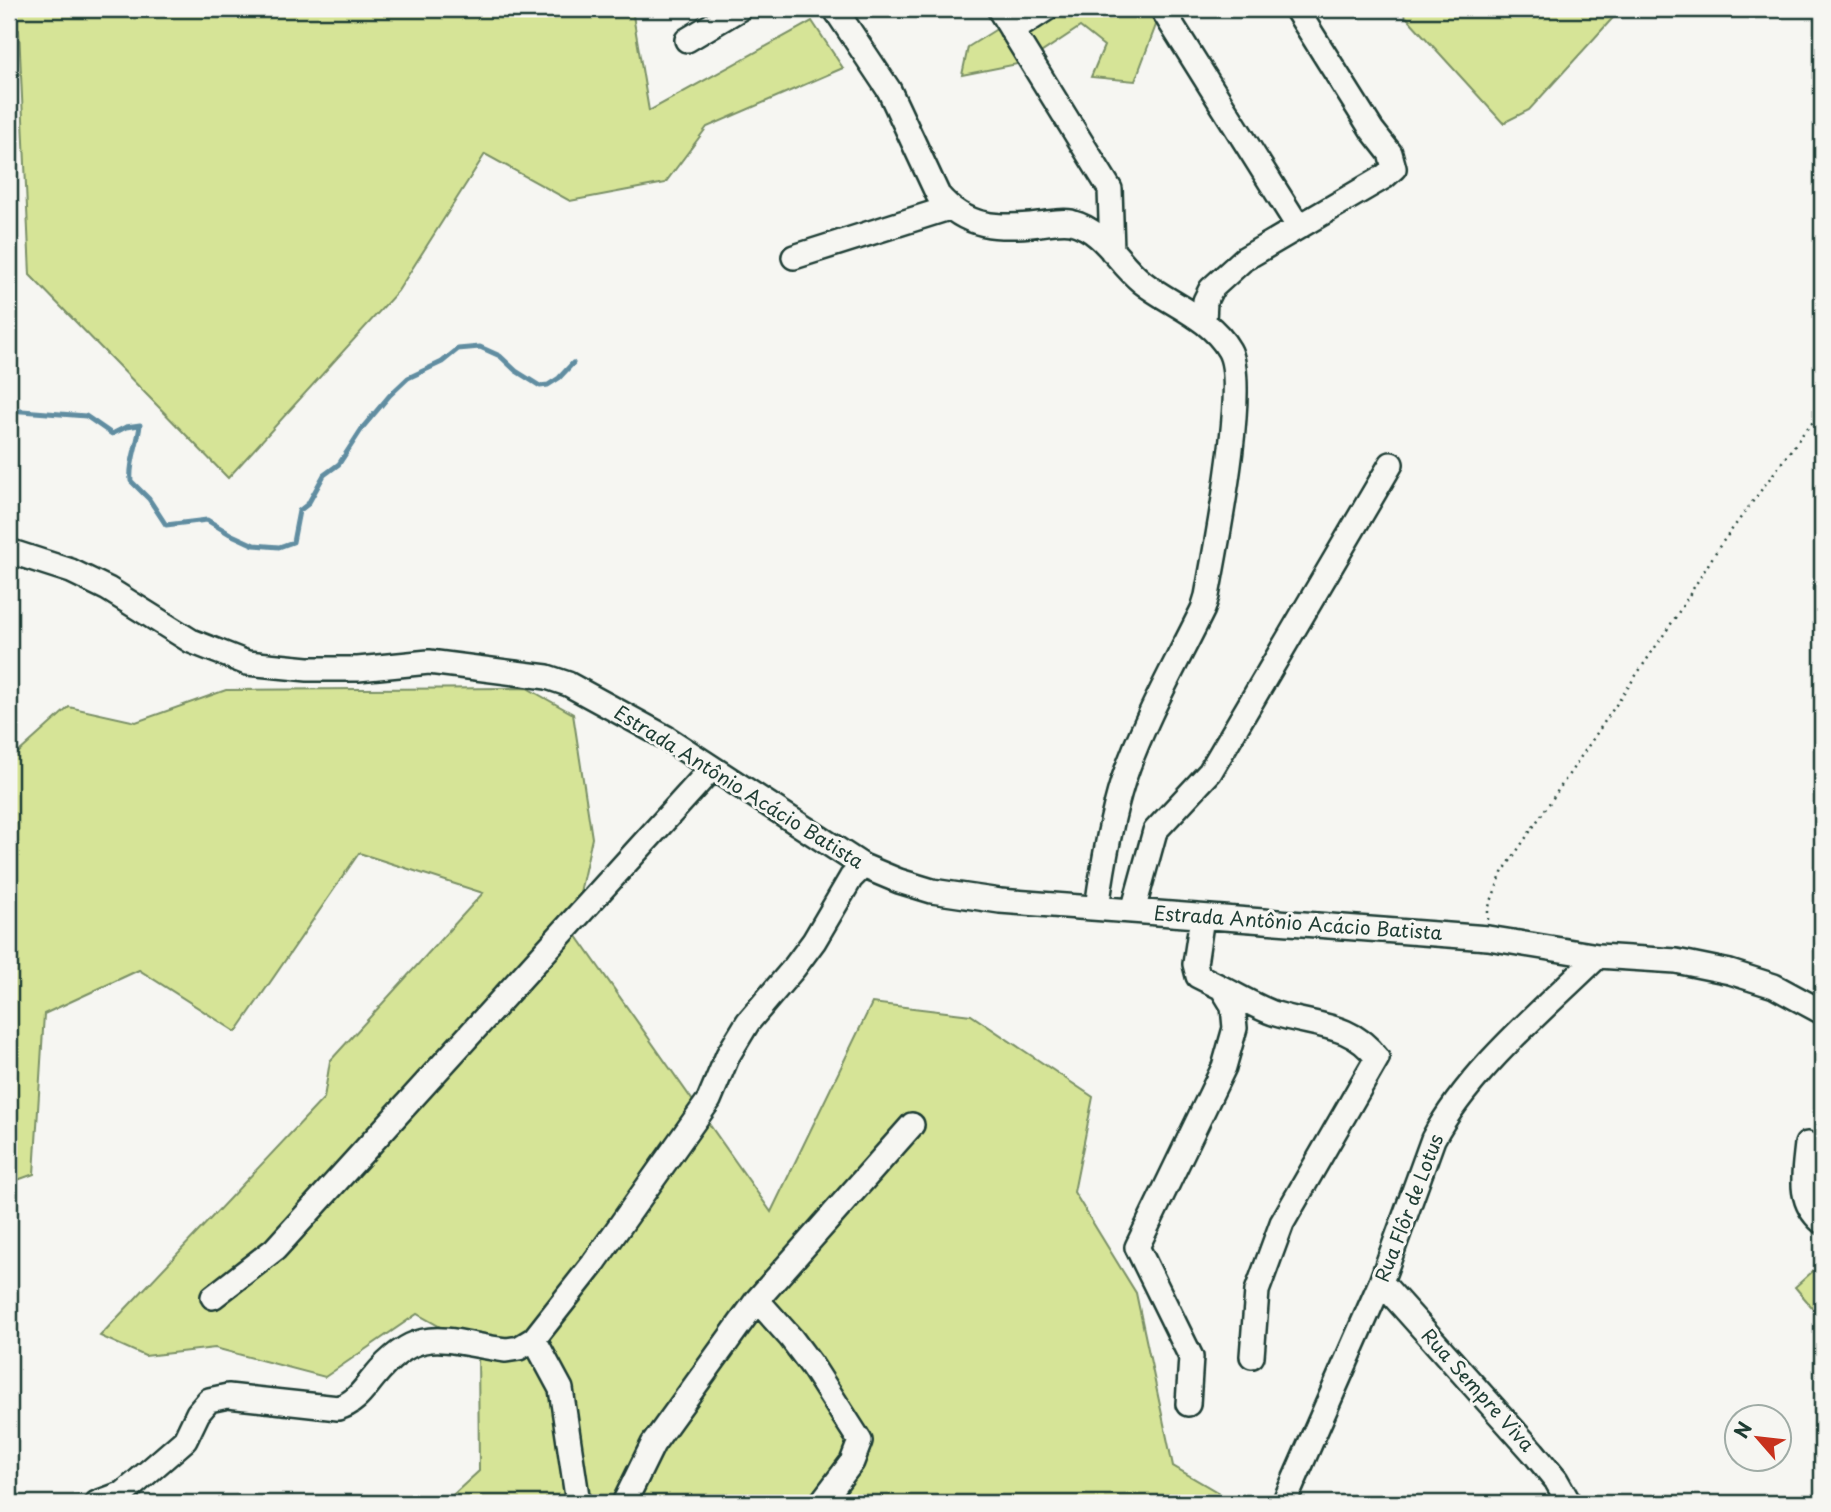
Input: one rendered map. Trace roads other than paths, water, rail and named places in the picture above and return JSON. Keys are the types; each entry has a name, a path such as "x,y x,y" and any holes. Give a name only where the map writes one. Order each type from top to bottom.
{"street":[{"path":"687,40 739,9"},
{"path":"835,9 889,90 938,195 949,208 977,223 994,226 1013,227 1068,221 1094,230 1131,273 1156,293 1204,321 1229,350 1235,367 1237,387 1224,503 1207,596 1203,609 1146,721 1123,782 1107,842 1097,908"},
{"path":"999,9 1110,190 1112,251"},
{"path":"1012,31 1046,9"},
{"path":"1162,9 1298,226"},
{"path":"1204,321 1205,301 1211,289 1244,259 1393,171 1395,164 1390,153 1372,130 1296,9"},
{"path":"794,257 949,208"},
{"path":"1133,911 1155,831 1210,772 1391,464"},
{"name":"Estrada Antônio Acácio Batista","path":"9,551 71,570 108,589 191,641 247,663 308,669 358,669 429,662 547,677 568,684 666,737 863,866 899,881 955,895 1000,901 1488,938 1598,956 1676,961 1730,972 1774,986 1822,1012"},
{"path":"213,1297 275,1249 712,768"},
{"path":"102,1502 124,1493 185,1440 198,1413 209,1399 228,1396 338,1408 354,1401 390,1359 406,1346 424,1339 506,1350 519,1348 534,1339 593,1264 709,1100 728,1055 748,1022 814,941 851,878 863,866"},
{"path":"1202,916 1195,964 1198,976 1274,1013 1343,1030 1368,1045 1377,1058 1282,1223 1257,1291 1252,1356"},
{"name":"Rua Flôr de Lotus","path":"1284,1503 1381,1282 1433,1139 1443,1121 1477,1076 1598,956"},
{"path":"1188,1404 1191,1357 1137,1247 1224,1067 1235,1028 1233,1006 1222,988"},
{"path":"624,1503 653,1444 757,1300 912,1125"},
{"path":"1807,1144 1805,1198 1808,1208 1822,1222"},
{"name":"Rua Sempre Viva","path":"1381,1282 1533,1452 1556,1480 1569,1503"},
{"path":"757,1300 812,1366 860,1441 852,1462 821,1503"},
{"path":"534,1339 561,1389 578,1503"}],"waterway":[{"path":"9,410 86,416 112,434 126,427 140,425 131,467 131,481 149,499 166,525 207,520 254,545 279,547 293,542 299,511 308,504 324,475 339,464 363,427 408,378 442,362 458,349 480,347 500,356 516,371 540,386 548,385 559,378 573,363"}]}
